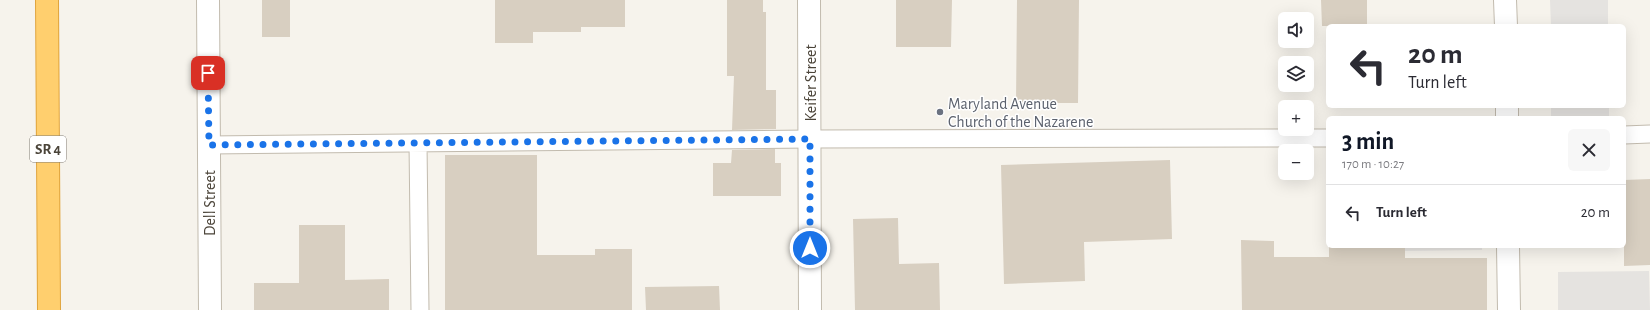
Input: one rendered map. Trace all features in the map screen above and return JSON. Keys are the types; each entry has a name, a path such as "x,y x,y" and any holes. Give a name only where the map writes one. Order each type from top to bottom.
{"highway":[{"name":"SR 4","path":"47,0 49,304"}],"street":[{"name":"Dell Street","path":"208,0 210,310"},
{"name":"Keifer Street","path":"809,0 810,310"},
{"path":"1506,0 1506,24"},
{"path":"1508,248 1509,310"}],"lane":[{"path":"1626,134 1650,134"},
{"path":"209,145 810,139 1326,138"},
{"path":"418,143 420,310"}],"shaded area":[{"path":"1550,0 1608,0 1608,24 1551,24"},
{"path":"1551,108 1609,108 1609,116 1551,116"},
{"path":"1399,248 1482,248 1482,250 1399,251"},
{"path":"1649,271 1650,310 1558,310 1558,272"}],"building":[{"path":"262,0 290,0 290,37 262,37"},
{"path":"495,0 625,0 625,27 581,27 581,32 533,32 533,43 495,43"},
{"path":"727,0 763,0 763,12 766,12 766,90 776,90 776,129 732,130 734,76 727,76"},
{"path":"896,0 952,0 951,47 896,47"},
{"path":"1017,0 1079,0 1078,103 1016,103"},
{"path":"1321,0 1367,0 1367,24 1326,24 1326,26 1322,26"},
{"path":"775,149 775,163 781,163 781,196 713,196 713,163 731,163 732,150"},
{"path":"445,155 537,155 537,255 595,255 595,249 632,249 632,310 445,310"},
{"path":"1170,160 1172,239 1084,242 1085,281 1004,284 1001,165"},
{"path":"1650,179 1650,265 1624,266 1624,248 1626,248 1626,180"},
{"path":"898,218 899,264 939,263 940,310 855,310 853,219"},
{"path":"299,225 345,225 345,280 389,279 389,310 254,310 254,283 299,283"},
{"path":"1241,240 1274,241 1274,257 1329,257 1329,248 1405,248 1405,258 1487,258 1487,310 1242,310"},
{"path":"719,286 720,310 646,310 645,287"}],"place":[{"name":"Maryland Avenue Church of the Nazarene","path":"940,112"}],"route":[{"path":"208,73 209,145 810,139 810,248"}]}
